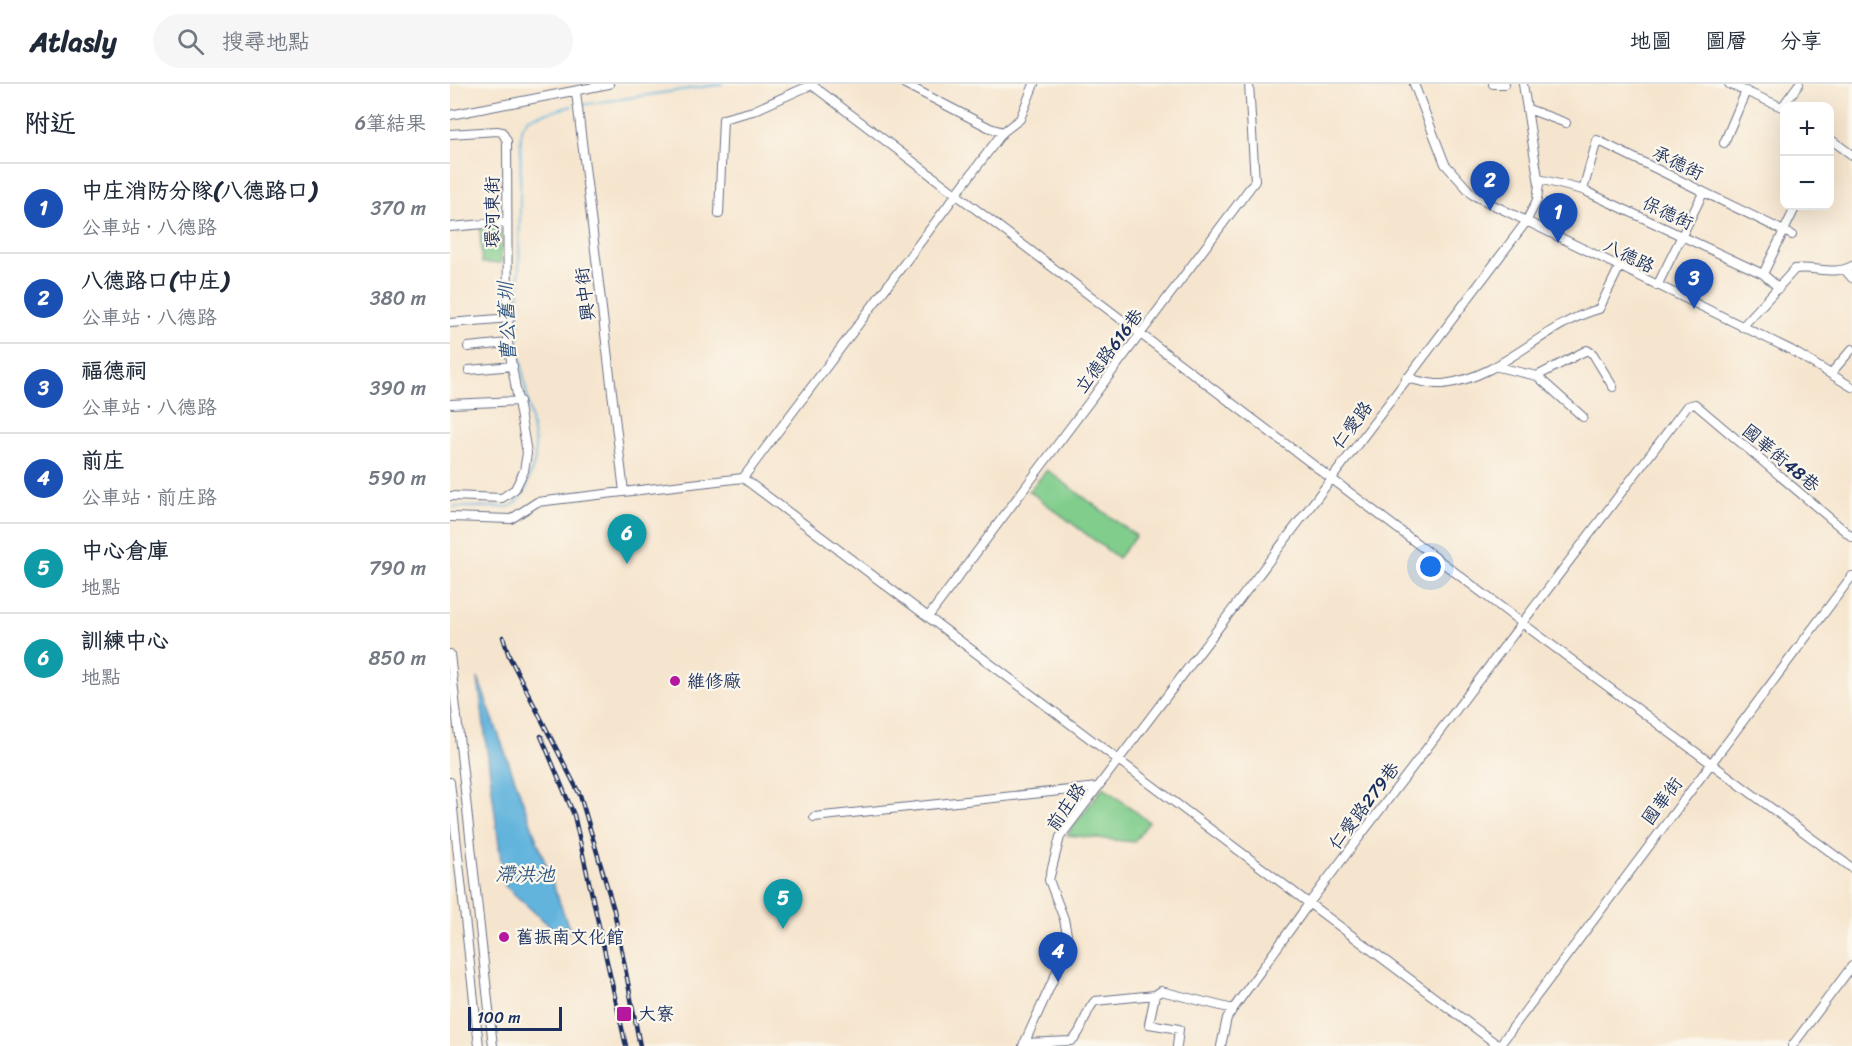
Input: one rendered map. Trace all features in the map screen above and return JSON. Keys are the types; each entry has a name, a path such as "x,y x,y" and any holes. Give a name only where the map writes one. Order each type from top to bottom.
{"street":[{"path":"450,114 609,84"},
{"path":"719,214 723,119 753,111 813,84 955,195 1521,623 1852,868"},
{"path":"905,84 990,128 1003,132"},
{"path":"743,478 1003,132 1020,119 1034,84"},
{"name":"立德路616巷","path":"928,617 1255,181 1249,84"},
{"name":"八德路","path":"1414,84 1445,164 1473,195 1832,372 1852,387"},
{"path":"1493,84 1505,84"},
{"name":"仁愛路","path":"1118,760 1526,222 1537,200 1539,179 1523,84"},
{"path":"1729,84 1780,106"},
{"path":"1786,102 1798,84"},
{"path":"1724,143 1746,91"},
{"name":"興中街","path":"576,92 624,492"},
{"path":"1528,109 1566,123"},
{"name":"環河東街","path":"450,134 497,131 505,136 510,318 508,343 520,401 527,453 524,471 515,489 502,498 450,496"},
{"name":"承德街","path":"1583,190 1597,140 1792,235"},
{"path":"1834,142 1852,155"},
{"name":"保德街","path":"1539,179 1583,190 1763,274 1779,288"},
{"path":"1657,286 1703,193"},
{"path":"1763,274 1794,210"},
{"path":"450,227 507,222"},
{"path":"1406,378 1441,384 1498,367 1554,327 1577,315 1599,309 1619,268"},
{"path":"1742,327 1795,269 1848,268 1852,278"},
{"path":"450,323 510,318"},
{"path":"468,347 508,343"},
{"path":"1832,372 1852,349"},
{"path":"1537,376 1587,350 1593,354 1613,387"},
{"path":"469,370 513,366"},
{"path":"1498,367 1537,376 1582,417"},
{"path":"450,405 520,401"},
{"name":"國華街48巷","path":"1692,403 1852,537"},
{"name":"仁愛路279巷","path":"1221,1046 1227,1018 1233,1008 1310,902 1521,623 1692,403"},
{"path":"450,517 511,519 522,514 537,502 743,478 1499,1046"},
{"name":"國華街","path":"1499,1046 1710,762 1852,576"},
{"path":"450,654 494,1046"},
{"name":"前庄路","path":"1118,760 1066,828 1056,851 1049,880 1064,919 1069,945 1024,1045 1071,1041 1076,1037 1090,1006 1095,1001 1155,995 1161,991 1233,1008"},
{"path":"450,782 479,1046"},
{"path":"814,817 1098,787"},
{"path":"1792,1046 1852,966"},
{"path":"1155,995 1149,1024 1179,1029 1177,1046"}],"green space":[{"path":"498,227 501,234 501,263 482,263 480,228"},
{"path":"1047,470 1136,536 1118,558 1029,491"},
{"path":"1103,787 1149,822 1134,842 1067,835"}],"water":[{"name":"滯洪池","path":"478,678 570,931 561,936 504,885"}],"waterway":[{"name":"曹公舊圳","path":"581,105 722,84"},
{"name":"曹公舊圳","path":"454,507 509,507 516,503 526,489 535,459 535,444 518,342 521,129 528,118 572,106"}],"railway":[{"path":"503,637 509,656 580,795 614,910 640,1046"},
{"path":"541,736 574,815 626,1046"}],"place":[{"name":"八德路口(中庄)","path":"1490,211"},
{"name":"中庄消防分隊(八德路口)","path":"1558,243"},
{"name":"福德祠","path":"1694,309"},
{"name":"訓練中心","path":"627,564"},
{"name":"維修廠","path":"675,681"},
{"name":"中心倉庫","path":"783,929"},
{"name":"舊振南文化館","path":"504,937"},
{"name":"前庄","path":"1058,982"},
{"name":"大寮","path":"624,1014"}]}
